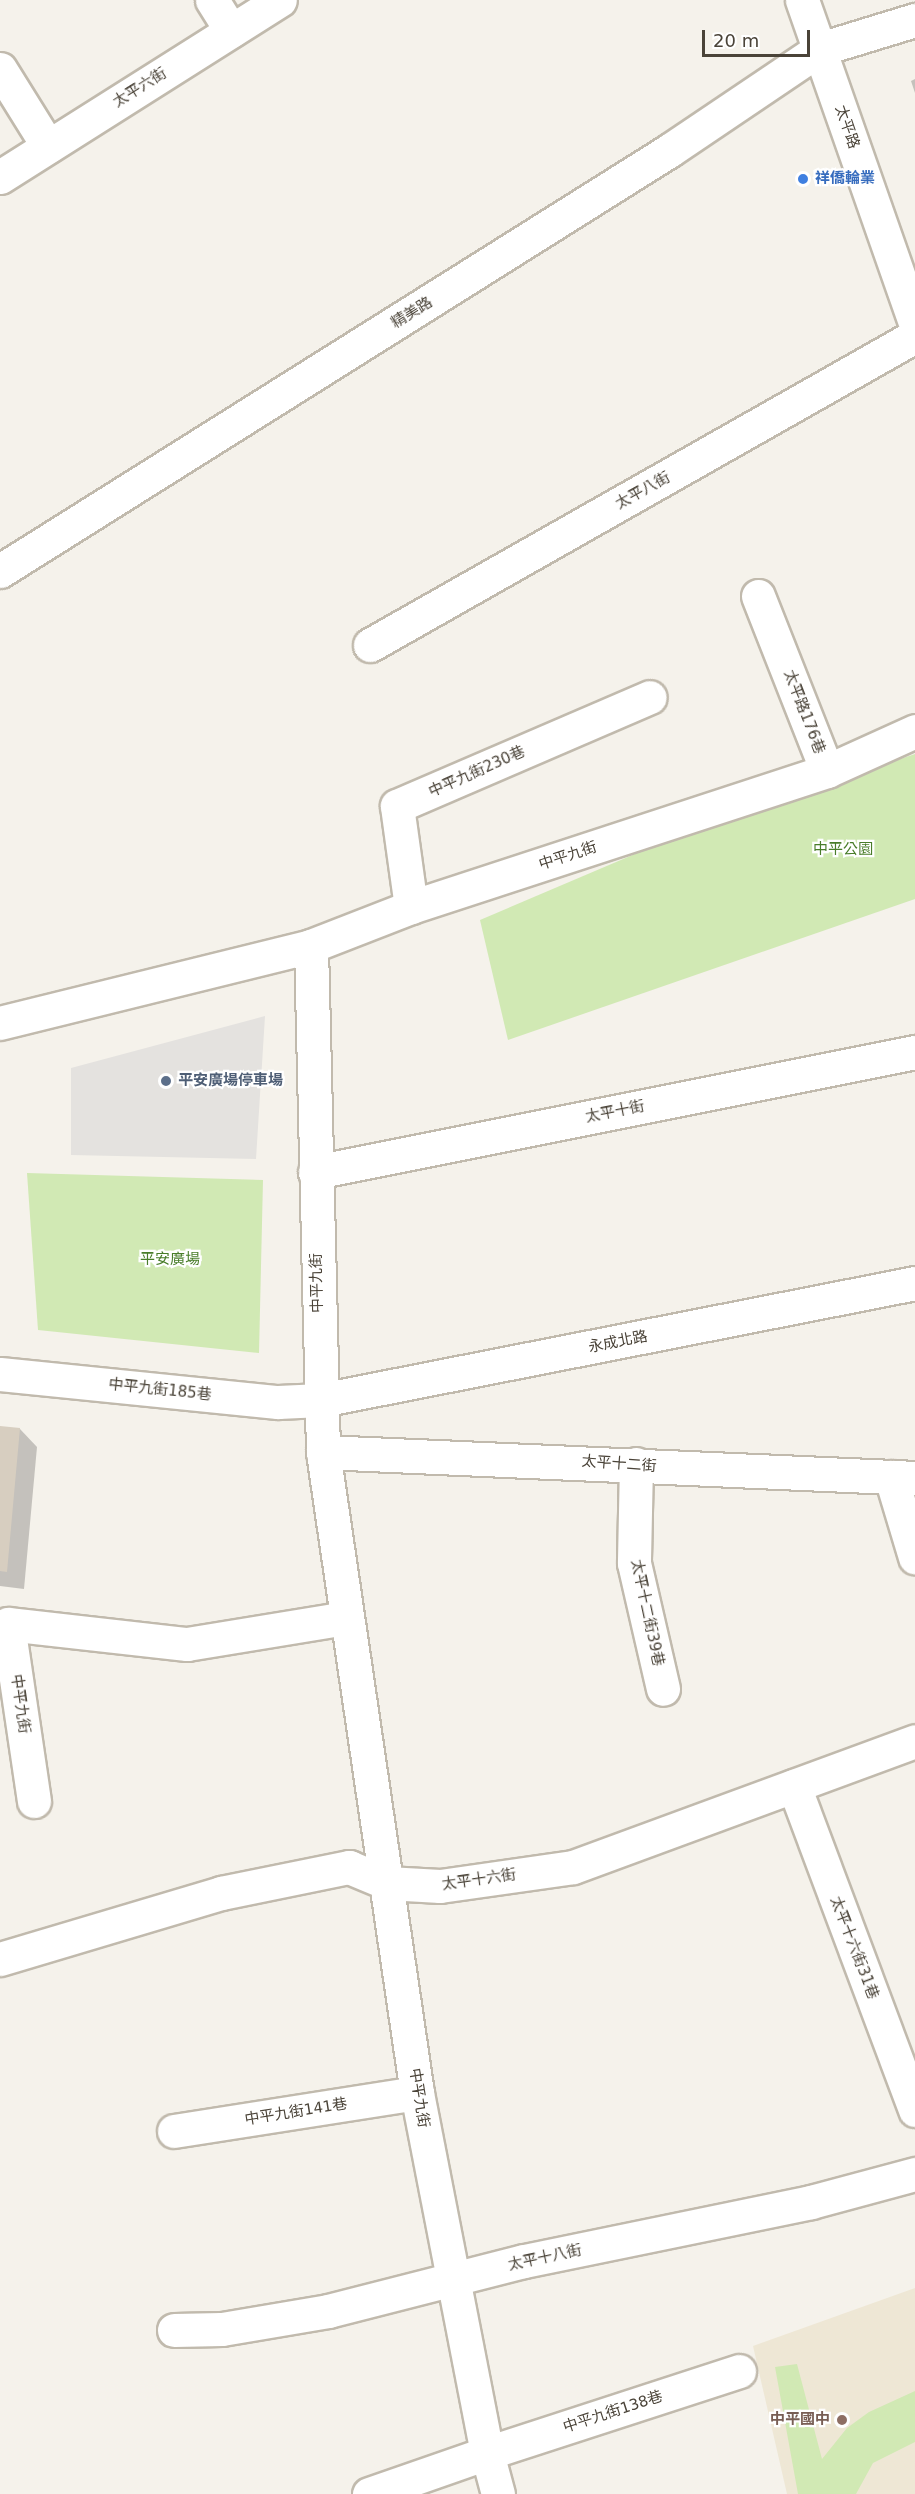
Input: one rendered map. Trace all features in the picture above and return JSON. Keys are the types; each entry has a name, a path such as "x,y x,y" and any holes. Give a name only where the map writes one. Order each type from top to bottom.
{"street":[{"path":"212,0 231,31"},
{"name":"太平六街","path":"0,177 280,0"},
{"name":"太平路","path":"802,0 915,323"},
{"name":"精美路","path":"0,571 670,150 820,49 915,20"},
{"path":"0,69 48,146"},
{"name":"太平八街","path":"370,645 915,336"},
{"name":"太平路176巷","path":"758,596 827,771 876,744 915,731"},
{"name":"中平九街230巷","path":"411,907 397,806 650,696"},
{"name":"中平九街","path":"0,1023 311,946 411,907 827,771"},
{"name":"中平九街","path":"311,946 323,1452 417,2093 451,2282 487,2453 498,2494"},
{"name":"太平十街","path":"315,1172 915,1052"},
{"name":"永成北路","path":"321,1400 915,1283"},
{"name":"中平九街185巷","path":"0,1374 278,1402 321,1400"},
{"name":"太平十二街","path":"323,1452 903,1477"},
{"name":"太平十二街39巷","path":"636,1464 634,1563 663,1689"},
{"path":"903,1477 915,1557"},
{"name":"中平九街","path":"34,1801 8,1624 187,1644 346,1618"},
{"name":"太平十六街","path":"0,1959 221,1893 349,1867 387,1883 440,1886 573,1867 915,1741"},
{"name":"太平十六街31巷","path":"794,1786 915,2110"},
{"name":"中平九街141巷","path":"174,2131 417,2093"},
{"name":"太平十八街","path":"174,2330 222,2329 328,2312 915,2174"},
{"name":"中平九街138巷","path":"487,2453 739,2372"},
{"path":"369,2494 487,2453"}],"shaded area":[{"name":"平安廣場停車場","path":"265,1016 256,1159 71,1155 71,1068"},
{"name":"中平國中","path":"915,2288 915,2494 787,2494 753,2346"}],"green space":[{"name":"中平公園","path":"915,754 915,899 508,1040 480,920 696,828"},
{"name":"平安廣場","path":"27,1173 263,1180 259,1353 38,1330"},
{"path":"797,2364 822,2459 847,2428 869,2412 915,2391 915,2442 873,2463 856,2494 798,2494 775,2367"}],"building":[{"path":"0,1426 20,1428 7,1572 0,1571"}],"place":[{"name":"祥僑輪業","path":"803,179"},
{"name":"平安廣場停車場","path":"166,1081"},
{"name":"中平國中","path":"842,2420"}]}
